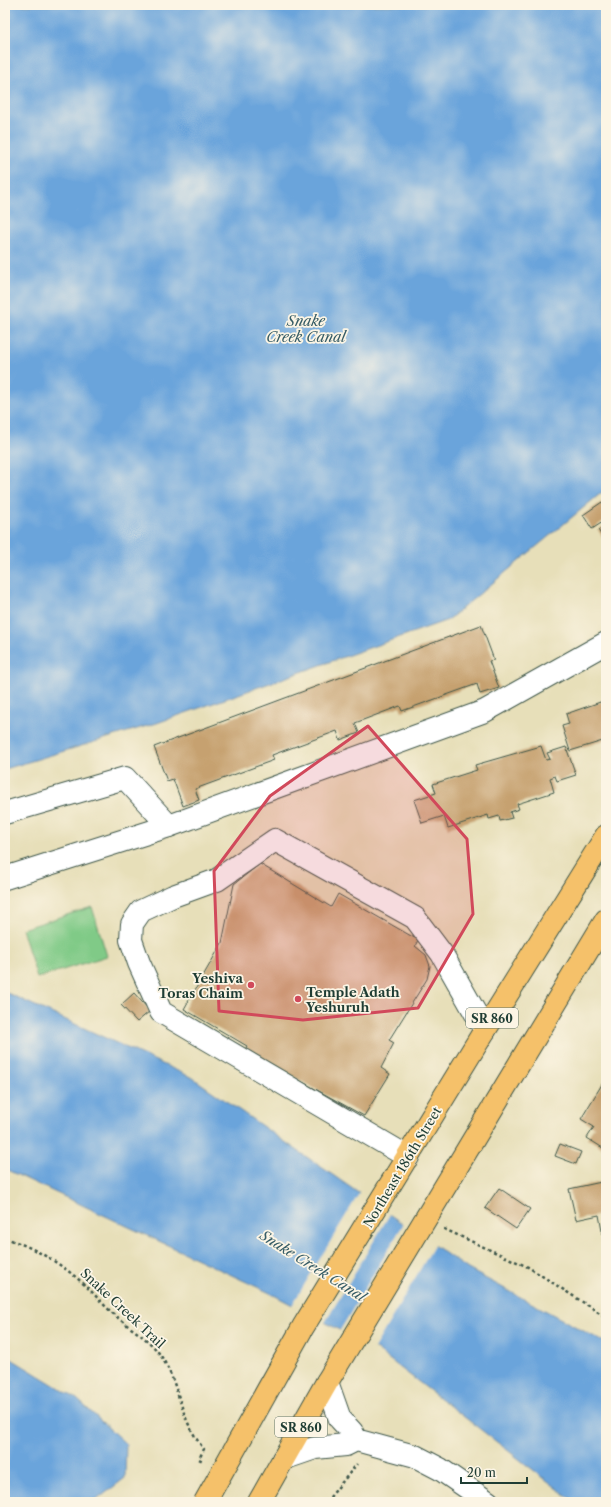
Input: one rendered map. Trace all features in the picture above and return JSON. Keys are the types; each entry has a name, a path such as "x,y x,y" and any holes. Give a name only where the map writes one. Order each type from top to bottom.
{"main road":[{"name":"Northeast 186th Street","path":"205,1502 303,1327 484,1030 606,836"},
{"name":"SR 860","path":"259,1502 327,1382 606,920"}],"street":[{"path":"5,878 169,826 485,711 606,643"},
{"path":"5,813 125,778 169,826"},
{"path":"408,1157 161,1012 139,963 131,940 132,924 141,911 174,896 217,880 276,840 415,918 442,954 484,1030"},
{"path":"327,1382 340,1419 352,1432 357,1451"},
{"path":"283,1458 316,1448 346,1445 357,1451 415,1456 440,1469 488,1502"}],"path":[{"path":"444,1229 528,1267 606,1317"},
{"name":"Snake Creek Trail","path":"5,1238 22,1244 58,1264 88,1288 119,1319 157,1349 172,1377 180,1405 188,1424 196,1439 204,1449 199,1459 208,1464"},
{"path":"326,1502 356,1467 357,1451"}],"highlighted area":[{"path":"368,726 467,839 473,914 418,1008 303,1020 219,1011 214,871 270,796"}],"green space":[{"path":"92,907 107,956 37,978 22,929"}],"water":[{"name":"Snake Creek Canal","path":"5,5 606,5 606,489 448,620 157,723 5,769"},
{"name":"Snake Creek Canal","path":"5,992 193,1078 468,1269 606,1343 606,1502 575,1502 377,1350 270,1293 5,1169"},
{"path":"5,1355 77,1399 126,1444 125,1478 94,1502 5,1502"}],"pier":[{"path":"360,1192 390,1214 324,1324 291,1307"},
{"path":"404,1223 435,1244 373,1350 339,1332"}],"building":[{"path":"602,502 606,507 606,520 592,529 583,515"},
{"path":"606,525 606,542 598,530"},
{"path":"481,625 494,660 489,661 499,688 480,694 477,684 402,711 400,706 355,723 359,733 340,740 337,731 272,755 274,760 195,789 199,800 183,806 173,779 167,781 154,747"},
{"path":"606,700 606,740 570,751 562,726 569,724 566,714"},
{"path":"541,746 546,760 550,759 547,753 566,747 576,775 557,781 555,776 550,778 554,792 517,804 519,809 510,812 512,818 500,821 499,816 489,819 488,815 448,828 444,816 422,823 414,800 436,793 433,784 477,770 475,765"},
{"path":"260,864 331,907 338,894 418,940 415,946 426,955 430,966 427,979 389,1040 394,1043 381,1068 390,1074 364,1116 245,1050 247,1046 184,1009 222,943 234,884"},
{"path":"134,993 150,1011 137,1022 121,1005"},
{"path":"604,1081 606,1082 606,1150 587,1138 594,1127 581,1119"},
{"path":"560,1144 581,1152 576,1164 555,1156"},
{"path":"606,1181 606,1241 604,1242 599,1215 576,1220 569,1189"},
{"path":"499,1188 530,1209 516,1229 485,1208"}],"place":[{"name":"Yeshiva Toras Chaim","path":"251,985"},
{"name":"Temple Adath Yeshuruh","path":"298,999"}]}
